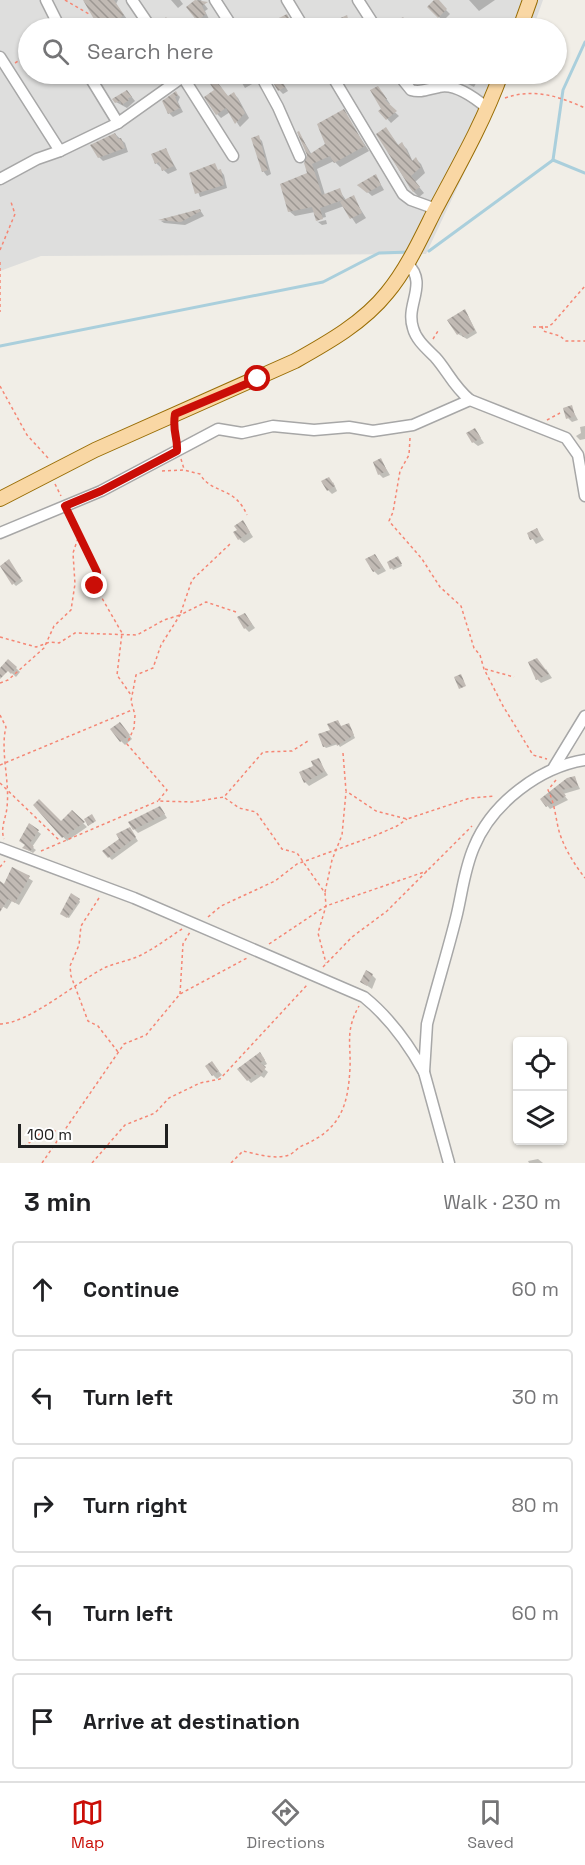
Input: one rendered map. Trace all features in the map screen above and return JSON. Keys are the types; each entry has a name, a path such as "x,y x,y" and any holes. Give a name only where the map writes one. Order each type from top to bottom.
{"main road":[{"path":"524,18 530,0"},
{"path":"0,499 54,470 175,414 258,379 322,346 368,312 387,293 419,242 497,84"}],"street":[{"path":"46,0 55,18"},
{"path":"132,0 144,18"},
{"path":"215,0 227,18"},
{"path":"287,0 298,18"},
{"path":"358,0 370,18"},
{"path":"0,57 60,152"},
{"path":"94,84 118,123"},
{"path":"0,179 37,159 60,152 118,123 172,84"},
{"path":"189,84 233,156"},
{"path":"265,84 300,156"},
{"path":"337,84 403,194 411,200 436,209"},
{"path":"406,84 411,90 420,92 441,86 453,87 487,108"},
{"path":"407,263 415,271 418,287 410,310 413,330 459,391 470,400 566,438 578,455 585,496"},
{"path":"0,533 101,491 218,429 242,433 273,426 314,430 349,427 373,431 413,425 470,400"},
{"path":"559,764 585,716"},
{"path":"424,1072 427,1024 457,917 467,866 485,825 514,795 559,764 585,760"},
{"path":"0,848 104,886 194,923 364,998 381,1011 394,1027 424,1072 449,1163"}],"path":[{"path":"65,0 89,14"},
{"path":"6,68 18,61"},
{"path":"494,91 505,98 538,92 560,97 585,108"},
{"path":"0,250 15,214 11,202"},
{"path":"0,262 0,312"},
{"path":"533,327 542,325 548,327 555,322 585,286"},
{"path":"542,325 543,331 560,336 566,341 585,341"},
{"path":"0,386 27,435 54,470 65,506 97,572 95,586 122,633 117,675 132,696"},
{"path":"540,427 552,415 561,413"},
{"path":"175,414 172,433 177,442 177,451"},
{"path":"413,425 409,455 400,471 393,513 389,521 422,559 440,587 461,606 474,648 480,655 484,669 503,706 533,755 559,764 548,790 556,809 563,843 585,878"},
{"path":"155,471 184,470 200,474 204,482 241,502 247,515"},
{"path":"0,683 8,680 44,648 58,622 71,610 75,584 73,553 79,535"},
{"path":"158,801 166,790 127,744 134,729 132,696 136,675 153,668 161,645 180,615 192,580 230,544"},
{"path":"0,638 36,647 45,643 59,643 75,633 137,635 164,620 206,602 236,612"},
{"path":"484,669 514,677"},
{"path":"0,765 133,709"},
{"path":"0,715 6,727 2,737 7,808 2,831 11,852"},
{"path":"27,858 60,841 158,801 192,802 224,797 263,752 292,751 308,741"},
{"path":"326,964 318,933 326,906 325,893 335,850 342,835 346,791 343,753"},
{"path":"0,783 60,841"},
{"path":"346,791 376,811 407,819"},
{"path":"0,1024 21,1020 75,984 88,980 103,969 141,955 194,923 207,918 221,906 275,881 297,864 397,826 407,819 470,798 514,795"},
{"path":"224,797 239,808 256,812 282,849 297,853 325,893"},
{"path":"92,1163 125,1125 155,1113 169,1098 200,1083 220,1079 352,937 387,911 477,821"},
{"path":"42,1163 124,1044 146,1035 180,994 258,951 326,906 428,871"},
{"path":"104,886 78,936 79,945 70,966 71,976 88,1021 98,1026 118,1053"},
{"path":"180,994 183,944 194,923"},
{"path":"231,1163 243,1151 273,1156 289,1155 298,1147 328,1133 336,1124 345,1100 350,1066 348,1037 353,1017 364,998"},
{"path":"24,1147 47,1128 63,1133"}],"shaded area":[{"path":"0,0 543,0 537,18 18,18 18,84 506,84 426,254 41,256 0,271"}],"building":[{"path":"83,0 114,0 124,15 120,18 93,18"},
{"path":"195,0 208,2 202,6 206,14 201,18 195,18 186,7"},
{"path":"434,0 439,0 447,9 438,18 427,7"},
{"path":"210,84 219,84 228,96 234,92 245,113 235,124 226,108 216,115 204,97 214,90"},
{"path":"274,84 283,84 285,87 278,91"},
{"path":"378,86 387,99 385,100 397,111 386,120 378,111 381,109 370,90"},
{"path":"127,90 132,97 122,105 120,101 115,103 112,99"},
{"path":"176,91 178,95 175,97 180,108 168,114 162,101"},
{"path":"344,109 365,146 334,163 330,156 312,164 322,195 340,188 344,200 354,195 362,213 350,219 340,202 343,200 320,208 323,219 316,221 312,207 288,212 280,184 307,173 304,163 307,155 297,132 299,131 310,154 325,144 317,124"},
{"path":"386,127 398,145 402,142 412,161 416,157 421,167 411,176 420,187 413,192 376,134"},
{"path":"115,133 118,139 121,138 125,148 98,158 90,145"},
{"path":"259,135 268,170 262,172 251,138"},
{"path":"166,148 174,166 162,171 159,162 155,164 151,154"},
{"path":"215,163 218,170 221,169 224,185 195,194 189,173"},
{"path":"376,174 381,185 367,193 357,185"},
{"path":"200,209 201,211 181,222 158,220"},
{"path":"465,309 475,330 463,337 461,332 457,335 447,320"},
{"path":"572,405 575,416 566,419 563,408"},
{"path":"475,428 481,438 472,443 466,433"},
{"path":"381,458 387,471 378,475 373,462"},
{"path":"329,477 335,486 327,491 321,481"},
{"path":"243,520 250,532 238,540 233,532 237,530 234,526"},
{"path":"537,528 541,536 530,540 527,533"},
{"path":"375,554 383,567 373,572 365,559"},
{"path":"398,556 402,564 390,569 387,562"},
{"path":"9,559 21,578 12,585 0,566"},
{"path":"245,613 252,624 244,629 237,617"},
{"path":"537,658 549,674 536,680 528,662"},
{"path":"8,659 17,667 11,674 8,671 0,679 0,668"},
{"path":"461,674 466,686 459,689 454,677"},
{"path":"338,720 341,726 349,723 354,735 337,746 336,743 323,747 318,734 330,730 327,724"},
{"path":"120,722 130,735 120,742 110,729"},
{"path":"319,758 325,771 304,783 299,772 313,766 311,761"},
{"path":"575,776 578,786 562,790 566,796 546,807 540,799 567,778"},
{"path":"39,799 61,821 72,810 85,822 62,838 33,805"},
{"path":"160,806 165,814 133,830 128,822"},
{"path":"92,814 96,821 88,826 84,819"},
{"path":"29,823 39,830 30,843 34,847 30,851 22,848 25,845 19,841"},
{"path":"130,827 136,837 108,858 102,851 119,839 116,834"},
{"path":"12,867 30,876 15,903 8,899 0,912 0,881 4,884"},
{"path":"71,893 80,899 67,918 60,914"},
{"path":"366,970 373,974 367,986 360,982"},
{"path":"260,1052 265,1060 260,1063 266,1067 260,1076 257,1074 247,1081 237,1069"},
{"path":"212,1061 219,1071 212,1076 205,1066"}],"waterway":[{"path":"567,81 585,42"},
{"path":"553,160 566,84"},
{"path":"429,251 553,160 585,173"},
{"path":"0,346 323,282 379,253 410,252"}],"route":[{"path":"95,586 97,572 65,506 101,491 177,451 177,442 172,433 175,414 258,379"}]}
